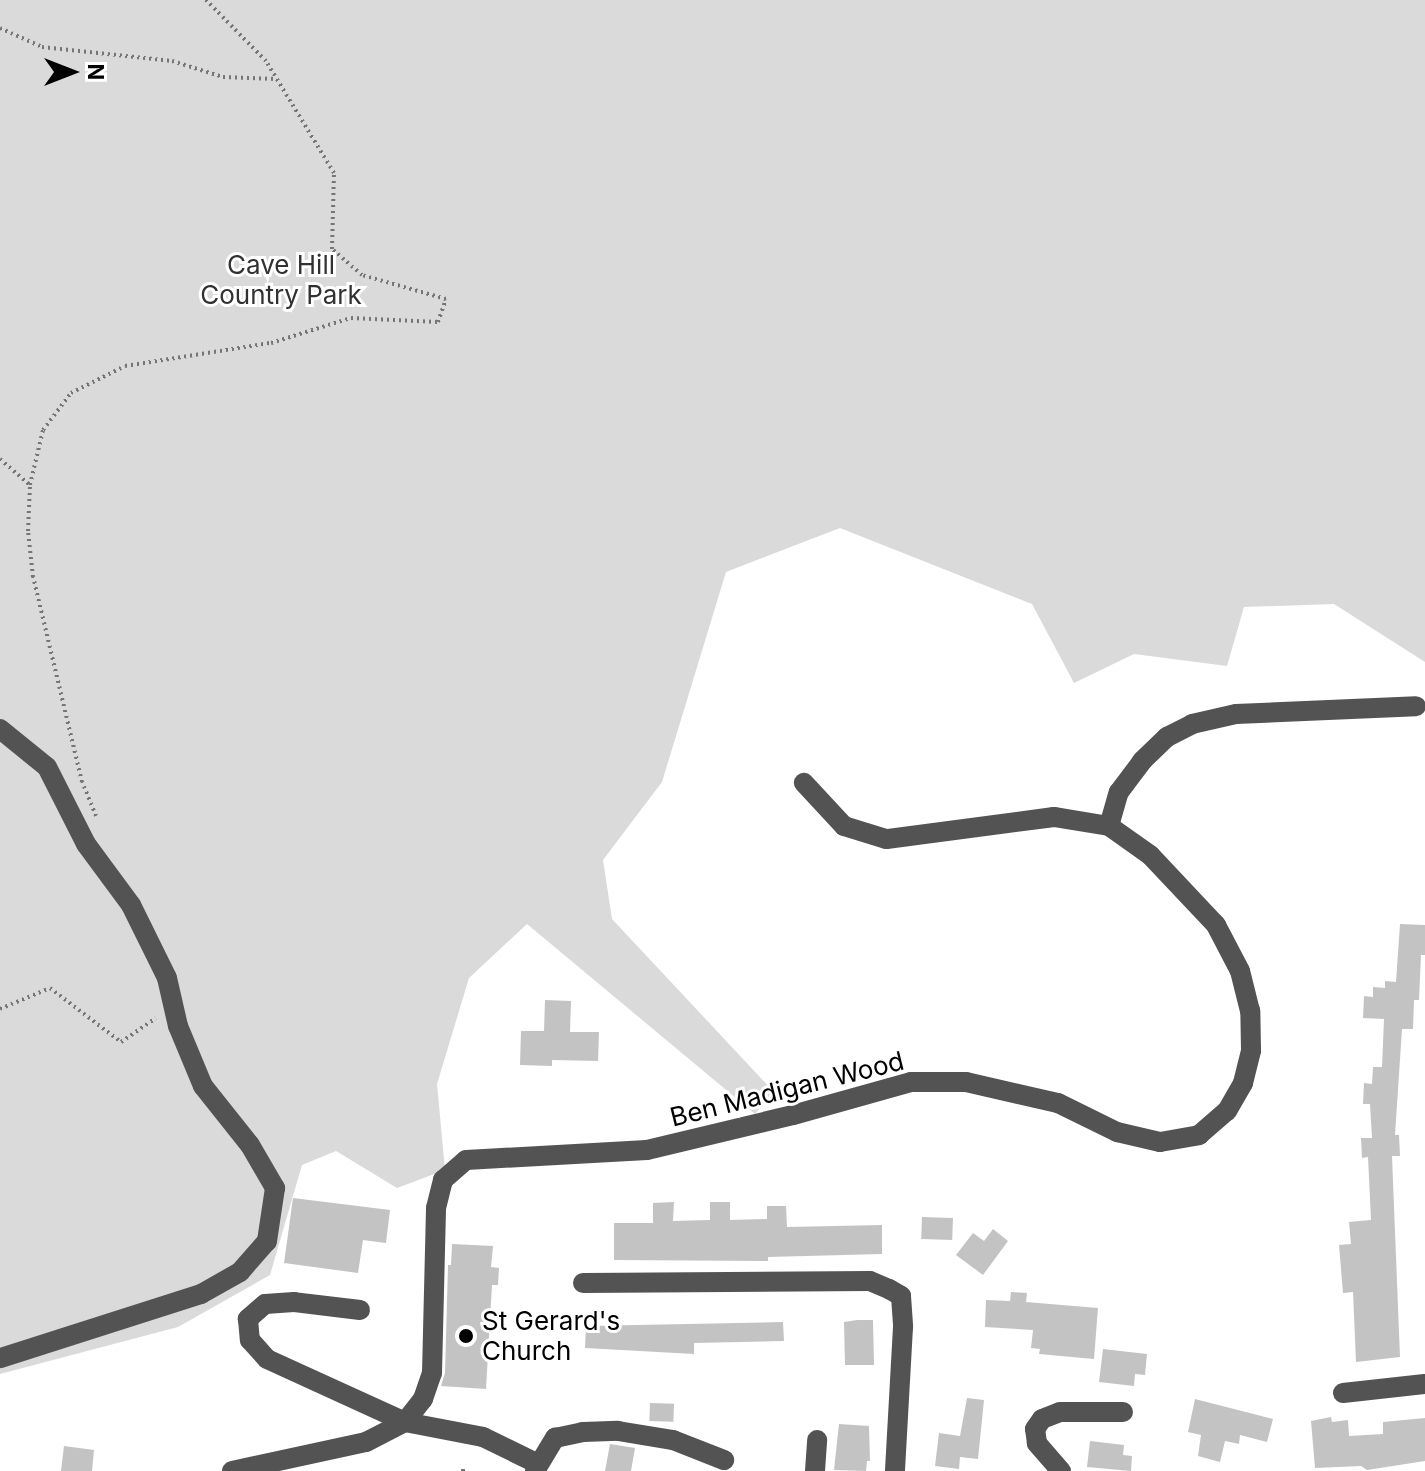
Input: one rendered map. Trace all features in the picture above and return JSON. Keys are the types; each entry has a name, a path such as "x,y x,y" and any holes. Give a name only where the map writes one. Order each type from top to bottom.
{"street":[{"path":"1109,826 1119,792 1142,761 1167,737 1192,724 1236,714 1416,706"},
{"path":"0,729 47,767 86,844 131,905 167,978 203,1086 250,1145 275,1188 267,1241 240,1272 201,1294 0,1358"},
{"name":"Ben Madigan Wood","path":"232,1471 366,1442 405,1422 423,1399 432,1373 436,1208 443,1180 466,1160 647,1150 793,1115 911,1082 966,1082 1058,1103 1117,1132 1160,1142 1199,1135 1227,1111 1243,1083 1251,1050 1250,1011 1240,971 1206,915 1150,855 1109,826 1054,817 886,839 844,826 804,783"},
{"path":"583,1283 870,1281 901,1296 903,1327 895,1471"},
{"path":"360,1310 294,1302 265,1304 248,1319 250,1340 267,1359 405,1422 483,1437 536,1468 555,1438 583,1432 618,1431 673,1440 724,1460"},
{"path":"1343,1393 1425,1384"},
{"path":"1061,1471 1041,1452 1035,1437 1037,1423 1050,1413 1123,1412"},
{"path":"815,1471 817,1440"}],"path":[{"path":"101,825 82,782 33,577 28,531 30,485 43,430 71,393 125,366 271,343 351,318 438,322 446,299 362,275 332,249 334,173 266,61 206,0"},
{"path":"0,28 42,47 172,61 223,77 277,79"},
{"path":"0,459 30,485"},
{"path":"0,1009 50,988 121,1042 174,1005"}],"green space":[{"name":"Cave Hill Country Park","path":"0,0 1425,0 1425,662 1334,604 1244,607 1227,666 1134,654 1074,683 1032,604 840,528 726,572 662,782 603,860 612,919 773,1091 755,1114 527,924 469,978 437,1084 445,1170 397,1188 336,1151 302,1165 270,1275 178,1327 0,1374"}],"building":[{"path":"1400,924 1425,925 1425,955 1421,955 1419,1000 1414,1000 1413,1029 1402,1029 1395,1135 1399,1135 1400,1156 1392,1156 1400,1357 1356,1362 1353,1292 1343,1293 1339,1245 1351,1244 1349,1222 1371,1220 1368,1157 1362,1158 1361,1138 1372,1138 1370,1104 1363,1104 1364,1083 1372,1084 1373,1067 1382,1067 1384,1019 1363,1018 1364,996 1373,997 1373,987 1385,988 1385,981 1396,982"},
{"path":"545,1000 571,1001 570,1032 599,1032 598,1061 552,1060 552,1066 520,1065 521,1031 544,1031"},
{"path":"293,1198 390,1210 386,1243 363,1240 358,1273 284,1263"},
{"path":"674,1202 673,1221 710,1220 710,1202 730,1202 730,1220 767,1219 767,1206 786,1206 787,1227 882,1225 882,1254 768,1257 768,1261 614,1260 614,1223 653,1223 653,1203"},
{"path":"922,1217 953,1218 952,1240 921,1239"},
{"path":"993,1229 1008,1241 983,1275 956,1255 973,1233 984,1241"},
{"name":"St Gerard's Church","path":"452,1244 493,1246 491,1267 499,1268 498,1285 492,1285 486,1389 441,1386 445,1373 448,1265 451,1265"},
{"path":"1011,1292 1027,1293 1026,1302 1098,1308 1094,1359 1039,1354 1040,1349 1031,1348 1033,1330 985,1327 986,1300 1010,1301"},
{"path":"873,1320 874,1365 845,1365 844,1322"},
{"path":"783,1322 784,1341 694,1343 694,1354 585,1348 586,1326"},
{"path":"1103,1349 1147,1354 1145,1375 1135,1374 1134,1386 1099,1382"},
{"path":"967,1398 984,1400 978,1459 960,1457 959,1469 935,1466 939,1433 960,1436"},
{"path":"1195,1399 1273,1419 1267,1442 1240,1435 1239,1444 1225,1441 1220,1462 1198,1456 1201,1435 1188,1432"},
{"path":"650,1403 674,1404 673,1422 649,1421"},
{"path":"1331,1417 1332,1422 1348,1420 1349,1436 1383,1434 1383,1422 1425,1418 1425,1461 1367,1470 1361,1466 1315,1468 1311,1421"},
{"path":"839,1424 869,1426 870,1461 867,1461 866,1471 834,1470"},
{"path":"1090,1441 1124,1445 1123,1455 1132,1456 1131,1471 1087,1467"},
{"path":"610,1444 635,1448 631,1471 605,1471"},
{"path":"64,1446 94,1450 92,1471 61,1471"}],"place":[{"name":"St Gerard's Church","path":"466,1336"}]}
